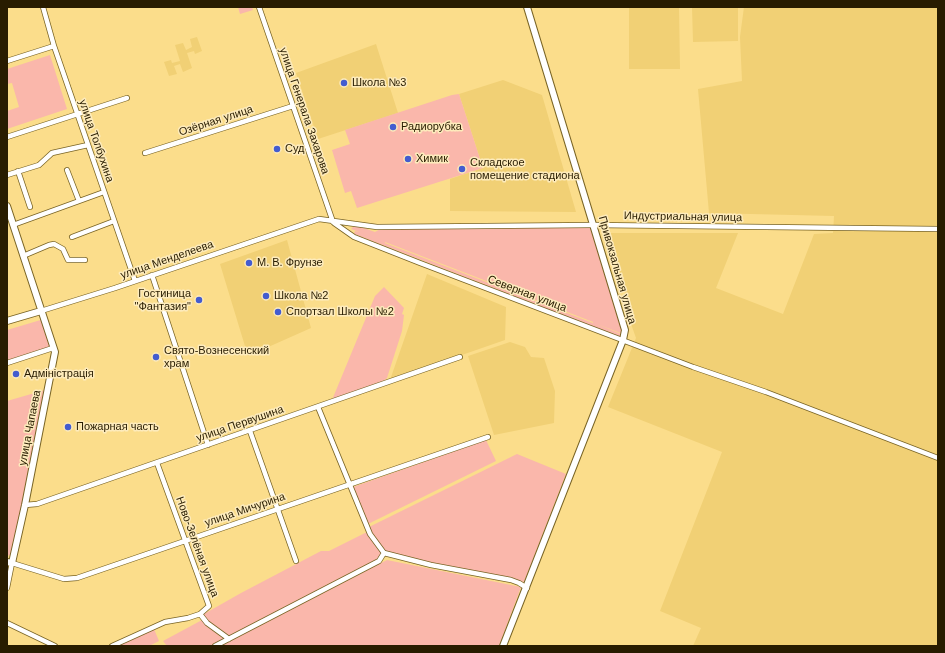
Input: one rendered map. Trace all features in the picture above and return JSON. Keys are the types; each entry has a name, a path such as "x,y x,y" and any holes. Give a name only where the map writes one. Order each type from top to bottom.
{"main road":[{"name":"Привокзальная улица","path":"503,646 623,340 625,330 527,7"},
{"name":"улица Чапаева","path":"7,206 55,352 25,505 10,562"},
{"name":"улица Менделеева","path":"7,321 41,311"}],"street":[{"name":"улица Толбухина","path":"43,7 54,46 135,281"},
{"name":"улица Генерала Захарова","path":"259,7 333,222"},
{"path":"7,60 54,46"},
{"path":"7,137 127,98"},
{"name":"Озёрная улица","path":"145,153 293,106"},
{"path":"7,175 39,165 52,153 88,145"},
{"path":"67,170 79,201"},
{"path":"18,171 30,207"},
{"path":"13,225 104,192"},
{"name":"улица Менделеева","path":"41,311 319,219 333,222"},
{"path":"72,236 114,221"},
{"name":"Индустриальная улица","path":"333,222 377,227 593,225 938,229"},
{"name":"Северная улица","path":"333,222 354,237 938,458"},
{"path":"23,256 54,244 63,249 68,260 85,260"},
{"path":"152,275 208,445"},
{"path":"7,363 53,348"},
{"name":"улица Первушина","path":"25,505 37,504 460,357"},
{"path":"318,407 370,534 384,553 431,565 511,580 526,588"},
{"path":"250,431 296,561"},
{"name":"улица Мичурина","path":"10,562 64,579 77,578 488,437"},
{"name":"Ново-Зелёная улица","path":"157,463 209,606 200,614"},
{"path":"215,646 379,561 384,553"},
{"name":"улица Чапаева","path":"7,588 10,562"},
{"path":"112,646 165,622 188,618 200,614 206,623 229,639"},
{"path":"7,623 55,646"}],"shaded area":[{"path":"238,7 252,7 253,10 240,14"},
{"path":"629,7 679,7 680,69 629,69"},
{"path":"692,7 738,7 738,41 693,42"},
{"path":"744,7 938,7 938,646 693,646 701,628 660,611 722,452 608,407 636,338 625,307 629,306 609,233 738,233 716,288 783,314 814,234 833,233 834,216 709,213 698,89 742,81 740,37"},
{"path":"197,37 202,51 195,54 194,51 187,53 192,68 183,72 180,64 174,66 177,74 169,76 164,62 171,60 172,63 180,61 175,45 183,43 186,50 192,47 190,39"},
{"name":"Школа №3","path":"376,44 398,113 318,139 296,73"},
{"path":"50,55 67,109 7,129 7,111 19,107 12,83 7,84 7,69"},
{"path":"503,80 542,95 576,212 450,211 450,179 483,168 459,94"},
{"name":"Химик","path":"459,94 483,168 357,208 351,191 345,193 332,150 350,144 345,130"},
{"path":"354,226 375,232 382,228 591,227 623,329 623,334 597,324 621,334 620,337 354,234 355,231 360,232 351,229","holes":["385,242 593,322 593,323"]},
{"name":"Школа №2","path":"287,240 311,328 248,356 220,264"},
{"path":"427,274 506,307 505,340 390,380"},
{"path":"384,287 404,308 402,314 404,315 402,331 387,378 381,383 332,400 375,296"},
{"path":"44,319 53,348 7,363 7,330"},
{"path":"510,342 525,347 531,357 544,358 555,391 554,423 494,435 468,356"},
{"path":"45,390 12,554 7,556 7,401"},
{"path":"486,440 496,461 368,524 353,487"},
{"path":"517,454 566,474 524,582 430,564 385,552 371,532 369,527"},
{"path":"367,532 382,553 378,559 229,637 204,619 204,614 241,593 321,551 329,551"},
{"path":"387,560 521,587 499,646 220,646"},
{"path":"202,620 226,639 213,646 167,646 163,641"},
{"path":"154,629 159,641 149,646 117,646"}],"place":[{"name":"Школа №3","path":"344,83"},
{"name":"Радиорубка","path":"393,127"},
{"name":"Суд","path":"277,149"},
{"name":"Химик","path":"408,159"},
{"name":"Складское помещение стадиона","path":"462,169"},
{"name":"М. В. Фрунзе","path":"249,263"},
{"name":"Школа №2","path":"266,296"},
{"name":"Гостиница \"Фантазия\"","path":"199,300"},
{"name":"Спортзал Школы №2","path":"278,312"},
{"name":"Свято-Вознесенский храм","path":"156,357"},
{"name":"Адміністрація","path":"16,374"},
{"name":"Пожарная часть","path":"68,427"}]}
